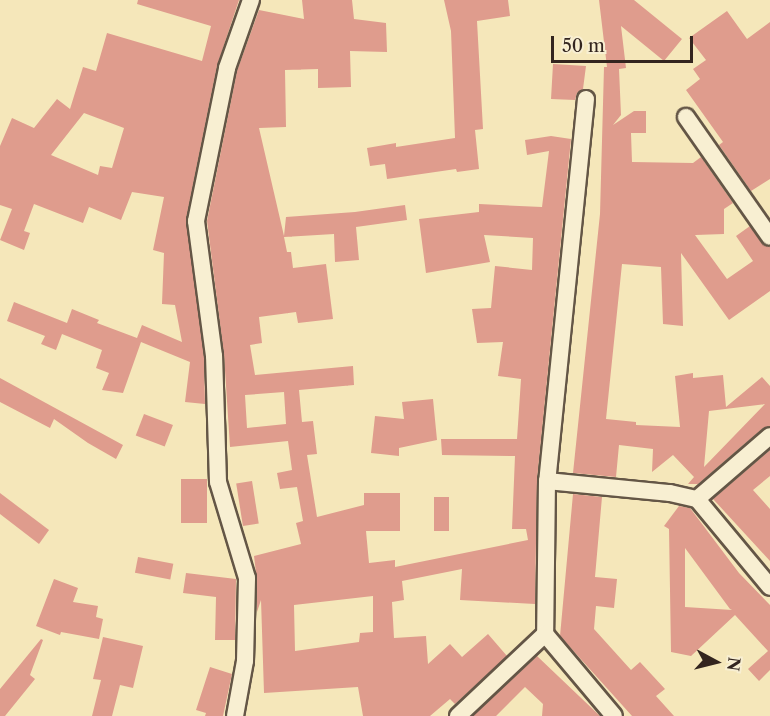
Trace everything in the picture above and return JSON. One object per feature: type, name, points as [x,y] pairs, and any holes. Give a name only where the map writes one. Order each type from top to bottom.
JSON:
[{"type":"street","points":[[235,716],[245,661],[247,578],[218,482],[214,356],[196,221],[227,68],[250,0]]},
{"type":"street","points":[[586,99],[547,482],[545,633],[614,716]]},
{"type":"street","points":[[686,117],[770,237]]},
{"type":"street","points":[[697,499],[770,436]]},
{"type":"street","points":[[547,482],[670,493],[697,499],[770,587]]},
{"type":"street","points":[[458,716],[545,633]]},
{"type":"building","points":[[138,0],[239,0],[217,66],[186,219],[204,357],[205,404],[185,402],[190,362],[141,342],[123,393],[102,390],[109,373],[96,368],[102,350],[62,334],[56,350],[41,344],[45,336],[7,321],[14,302],[67,323],[72,309],[99,320],[97,323],[137,338],[142,325],[182,342],[175,305],[162,304],[164,253],[153,250],[164,197],[132,192],[121,220],[89,207],[83,223],[34,204],[24,231],[30,233],[24,250],[0,240],[12,209],[0,205],[0,146],[12,118],[34,128],[57,99],[70,109],[83,67],[96,71],[107,33],[202,61],[211,26],[137,4]],"holes":[[[84,113],[124,128],[112,168],[100,166],[98,175],[51,155]]]},
{"type":"building","points":[[302,0],[352,0],[354,19],[386,23],[387,52],[350,51],[351,87],[318,88],[318,69],[285,70],[286,127],[259,128],[284,236],[286,217],[355,212],[405,205],[407,220],[356,227],[359,260],[335,262],[334,234],[284,237],[287,252],[291,252],[293,268],[326,264],[333,319],[298,323],[296,312],[259,317],[262,343],[250,345],[255,375],[353,366],[354,385],[299,390],[302,422],[313,421],[317,454],[307,455],[317,517],[364,505],[364,493],[400,493],[400,531],[366,531],[369,563],[395,560],[395,567],[528,540],[526,529],[512,529],[515,456],[442,455],[441,439],[517,439],[521,379],[498,376],[503,342],[477,343],[472,309],[491,308],[495,266],[532,270],[533,238],[484,235],[490,262],[426,273],[419,219],[479,212],[479,204],[542,207],[549,151],[527,155],[525,140],[551,136],[571,139],[537,480],[535,604],[460,600],[462,569],[402,581],[404,600],[392,602],[394,638],[426,636],[428,664],[450,644],[462,657],[488,634],[507,656],[455,704],[450,699],[430,716],[363,716],[358,687],[264,693],[261,600],[257,612],[254,556],[301,544],[296,523],[303,521],[297,487],[280,489],[277,473],[292,470],[288,441],[230,447],[224,355],[207,221],[237,71],[259,10],[304,19]],"holes":[[[284,392],[286,424],[247,428],[245,395]],[[373,596],[373,632],[360,633],[359,642],[295,651],[294,605]]]},
{"type":"building","points":[[444,0],[508,0],[510,16],[477,21],[483,129],[475,130],[479,169],[457,172],[456,169],[387,179],[385,164],[370,166],[367,148],[396,143],[396,147],[455,138],[451,31]]},
{"type":"building","points":[[599,0],[634,0],[682,39],[664,61],[621,26],[626,68],[619,69],[621,115],[613,125],[634,111],[646,111],[646,133],[631,133],[632,162],[693,163],[701,157],[733,203],[724,209],[724,234],[695,235],[727,279],[753,261],[736,236],[750,226],[762,243],[770,247],[770,291],[729,320],[681,253],[683,326],[663,324],[661,267],[622,264],[606,419],[636,422],[636,425],[680,427],[675,376],[693,373],[693,378],[723,375],[726,407],[762,377],[770,386],[770,426],[763,428],[698,484],[688,484],[694,477],[673,455],[652,472],[653,449],[619,445],[616,477],[573,473],[600,214],[604,67],[607,67]],"holes":[[[765,404],[704,467],[709,411]]]},
{"type":"building","points":[[727,11],[747,39],[770,22],[770,179],[751,191],[719,145],[723,142],[686,90],[700,79],[693,69],[706,60],[689,38]]},
{"type":"building","points":[[553,64],[586,66],[583,89],[577,93],[575,100],[551,99]]},
{"type":"building","points":[[0,378],[123,445],[116,459],[54,419],[50,428],[0,402]]},
{"type":"building","points":[[433,399],[437,440],[399,448],[399,456],[371,453],[375,416],[404,419],[402,402]]},
{"type":"building","points":[[144,414],[173,425],[165,447],[136,435]]},
{"type":"building","points":[[770,450],[770,476],[753,490],[770,509],[770,561],[713,499]]},
{"type":"building","points":[[181,479],[207,479],[207,523],[181,523]]},
{"type":"building","points":[[252,481],[259,523],[243,526],[236,484]]},
{"type":"building","points":[[0,493],[49,530],[39,544],[0,514]]},
{"type":"building","points":[[573,494],[602,497],[595,577],[617,579],[614,608],[596,606],[594,629],[631,670],[640,662],[665,689],[656,696],[674,716],[632,716],[560,636]]},
{"type":"building","points":[[434,497],[449,497],[449,531],[434,531]]},
{"type":"building","points":[[679,506],[690,508],[739,573],[770,605],[770,670],[759,681],[748,669],[768,651],[735,615],[691,656],[671,652],[669,529],[664,526]],"holes":[[[685,548],[732,610],[685,607]]]},
{"type":"building","points":[[138,557],[173,564],[170,580],[135,573]]},
{"type":"building","points":[[186,573],[236,579],[235,640],[215,640],[216,597],[183,593]]},
{"type":"building","points":[[54,579],[78,588],[73,602],[98,606],[96,617],[103,619],[99,639],[61,632],[60,635],[36,626]]},
{"type":"building","points":[[103,637],[143,646],[133,688],[120,685],[112,716],[92,716],[101,680],[93,679]]},
{"type":"building","points":[[41,639],[43,640],[30,675],[35,679],[5,716],[0,716],[0,689]]},
{"type":"building","points":[[537,656],[600,716],[542,716],[543,704],[525,687],[496,716],[473,716]]},
{"type":"building","points":[[210,667],[232,674],[223,716],[205,716],[206,713],[196,710]]}]
